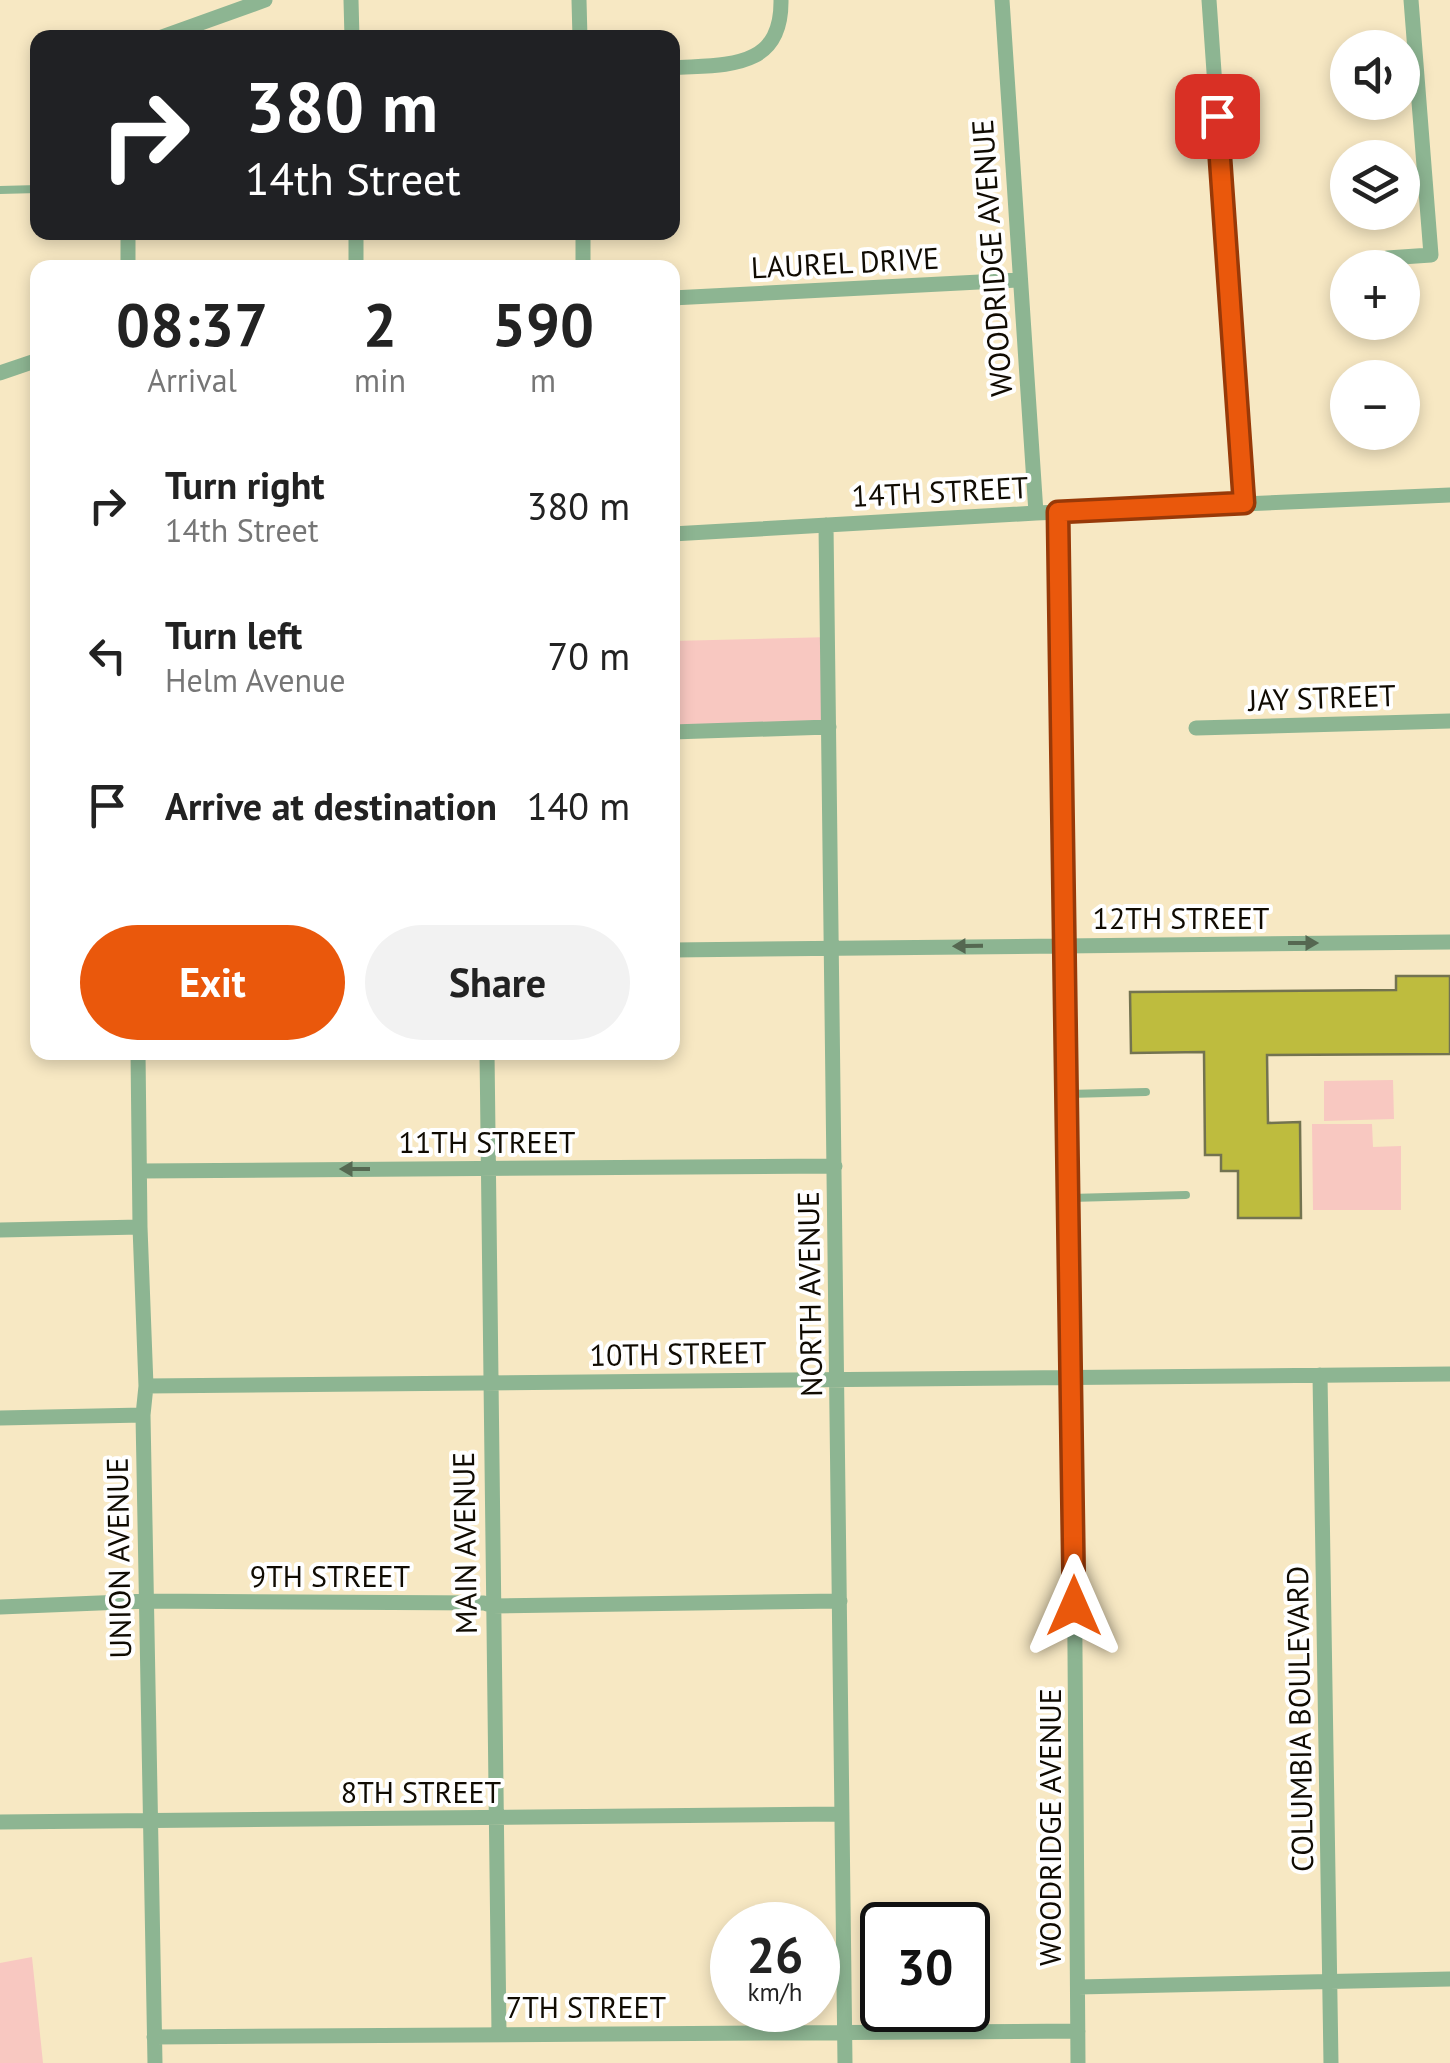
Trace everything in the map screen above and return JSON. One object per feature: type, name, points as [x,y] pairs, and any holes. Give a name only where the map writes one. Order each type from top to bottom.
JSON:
[{"type":"street","points":[[181,30],[265,0]]},
{"type":"street","points":[[352,0],[352,30]]},
{"type":"street","points":[[579,0],[580,30]]},
{"type":"street","points":[[680,68],[738,64],[751,59],[775,36],[781,0]]},
{"type":"street","name":"WOODRIDGE AVENUE","points":[[1002,0],[1036,512]]},
{"type":"street","points":[[1209,0],[1244,503]]},
{"type":"street","points":[[1411,0],[1431,254],[1420,255]]},
{"type":"street","name":"LAUREL DRIVE","points":[[680,298],[1020,280]]},
{"type":"street","points":[[0,373],[30,363]]},
{"type":"street","name":"14TH STREET","points":[[680,534],[1036,512],[1450,494]]},
{"type":"street","name":"WOODRIDGE AVENUE","points":[[1058,512],[1073,1377],[1078,2063]]},
{"type":"street","name":"NORTH AVENUE","points":[[826,525],[845,2063]]},
{"type":"street","name":"JAY STREET","points":[[1196,728],[1450,721]]},
{"type":"street","points":[[680,732],[829,726]]},
{"type":"street","name":"12TH STREET","points":[[680,950],[1450,942]]},
{"type":"street","name":"UNION AVENUE","points":[[138,1060],[154,2063]]},
{"type":"street","name":"MAIN AVENUE","points":[[487,1060],[499,2034]]},
{"type":"street","name":"11TH STREET","points":[[140,1170],[835,1166]]},
{"type":"street","points":[[0,1230],[140,1227]]},
{"type":"street","name":"10TH STREET","points":[[146,1386],[1450,1374]]},
{"type":"street","name":"COLUMBIA BOULEVARD","points":[[1320,1375],[1331,2063]]},
{"type":"street","points":[[0,1418],[143,1415]]},
{"type":"street","name":"9TH STREET","points":[[0,1607],[148,1602],[493,1606],[840,1601]]},
{"type":"street","name":"8TH STREET","points":[[0,1822],[841,1814]]},
{"type":"street","points":[[1078,1987],[1450,1978]]},
{"type":"street","name":"7TH STREET","points":[[154,2037],[1078,2030]]},
{"type":"lane","points":[[0,190],[30,189]]},
{"type":"lane","points":[[1068,1094],[1146,1092]]},
{"type":"lane","points":[[1070,1198],[1186,1194]]},
{"type":"shaded area","points":[[832,637],[833,732],[680,732],[680,641]]},
{"type":"shaded area","points":[[1393,1080],[1394,1119],[1324,1121],[1324,1081]]},
{"type":"shaded area","points":[[1312,1124],[1372,1124],[1373,1147],[1401,1146],[1401,1210],[1313,1210]]},
{"type":"shaded area","points":[[32,1957],[43,2063],[0,2063],[0,1963]]},
{"type":"building","points":[[1396,976],[1450,976],[1450,1054],[1267,1055],[1268,1123],[1300,1122],[1301,1218],[1238,1218],[1238,1171],[1221,1171],[1221,1155],[1205,1155],[1204,1052],[1131,1053],[1130,992],[1396,990]]},
{"type":"route","points":[[1074,1606],[1058,512],[1244,503],[1217,116]]}]
